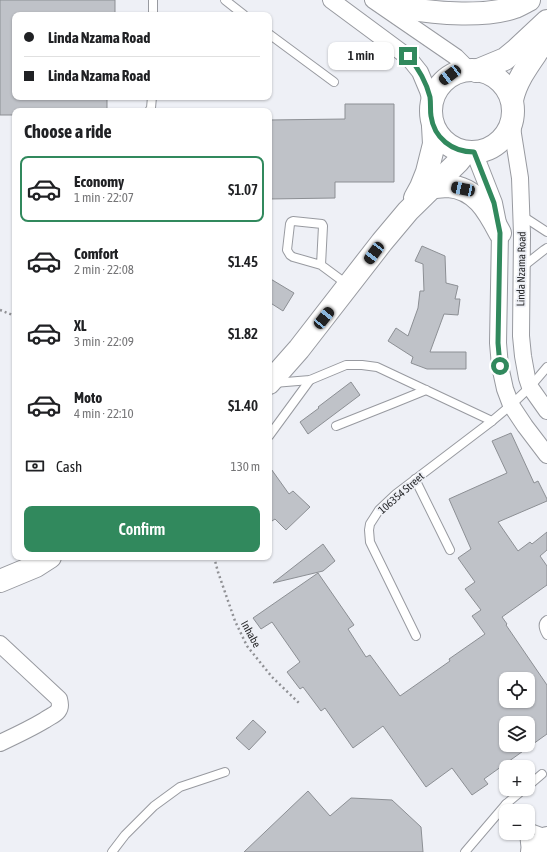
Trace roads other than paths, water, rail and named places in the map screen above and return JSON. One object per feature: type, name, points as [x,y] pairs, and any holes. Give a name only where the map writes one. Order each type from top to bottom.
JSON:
[{"type":"street","points":[[331,0],[408,56],[420,72],[431,102]]},
{"type":"street","points":[[373,0],[456,57],[472,71]]},
{"type":"street","points":[[384,0],[406,8],[469,13],[499,11],[516,7],[529,0]]},
{"type":"street","points":[[472,71],[505,59],[547,21]]},
{"type":"street","points":[[433,126],[437,134],[449,146],[457,150],[470,152],[483,151],[499,143],[505,137],[509,129],[514,92],[520,78],[545,40],[547,34]]},
{"type":"street","points":[[408,211],[427,172],[434,144],[433,126],[430,114],[431,102],[438,87],[444,80],[450,75],[458,72],[487,72],[503,83],[508,91],[512,110]]},
{"type":"street","name":"Linda Nzama Road","points":[[512,110],[513,134],[520,178],[522,215],[521,336],[523,356],[530,387],[547,411]]},
{"type":"street","points":[[272,380],[299,349],[408,211],[470,152]]},
{"type":"street","name":"Linda Nzama Road","points":[[470,152],[494,203],[500,233],[498,343],[500,366],[505,389],[511,405],[547,455]]},
{"type":"street","points":[[432,187],[449,186],[463,189],[474,195],[482,203],[500,233]]},
{"type":"street","points":[[499,305],[521,306]]},
{"type":"street","points":[[0,581],[36,566],[45,560]]},
{"type":"street","points":[[0,644],[59,699],[60,705],[57,712],[50,717],[0,743]]},
{"type":"street","points":[[532,852],[547,838]]},
{"type":"lane","points":[[153,0],[153,12]]},
{"type":"lane","points":[[226,0],[240,12]]},
{"type":"lane","points":[[272,36],[334,82]]},
{"type":"lane","points":[[522,215],[547,232]]},
{"type":"lane","points":[[321,265],[322,224],[291,222],[287,250],[290,255],[293,258],[321,265],[348,286]]},
{"type":"lane","points":[[522,268],[547,248]]},
{"type":"lane","points":[[272,383],[310,380],[346,365],[377,367],[492,421]]},
{"type":"lane","name":"106354 Street","points":[[416,636],[370,542],[370,524],[379,510],[396,494],[492,421],[530,387],[547,367]]},
{"type":"lane","points":[[272,432],[310,380]]},
{"type":"lane","points":[[336,426],[426,390]]},
{"type":"lane","points":[[415,479],[450,550]]},
{"type":"lane","points":[[547,620],[543,626],[547,635]]},
{"type":"lane","points":[[112,852],[125,835],[149,811],[180,787],[225,772]]},
{"type":"lane","points":[[535,780],[542,774]]},
{"type":"lane","points":[[506,804],[516,796]]},
{"type":"lane","points":[[465,852],[499,812]]},
{"type":"lane","points":[[535,830],[547,834]]},
{"type":"lane","points":[[525,840],[526,852]]}]
